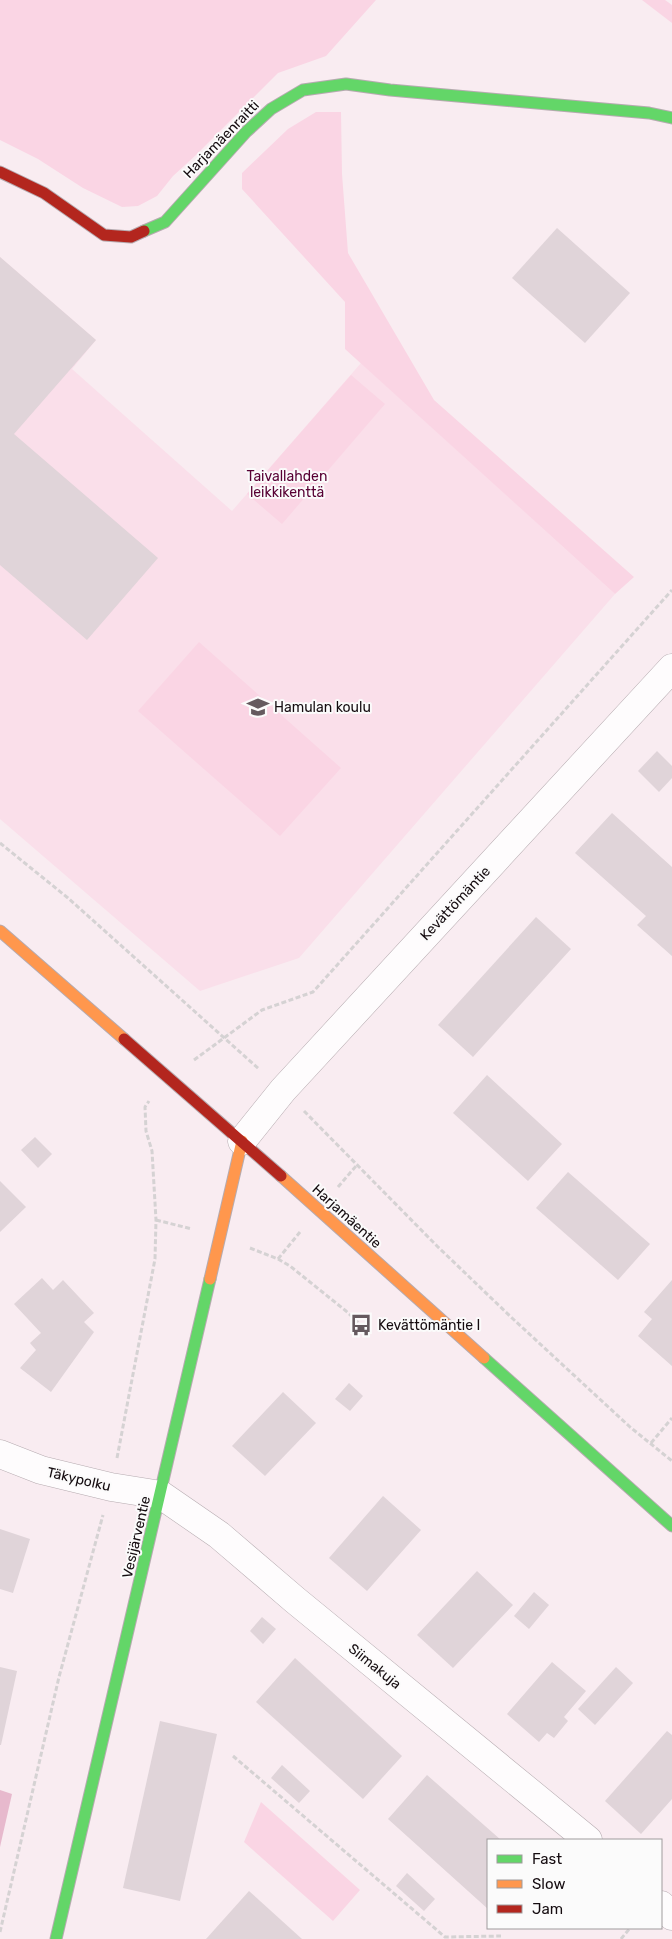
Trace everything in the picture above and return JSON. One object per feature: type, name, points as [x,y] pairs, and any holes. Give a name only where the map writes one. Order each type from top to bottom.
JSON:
[{"type":"street","name":"Harjamäenraitti","points":[[0,172],[44,193],[104,235],[131,237],[165,222],[246,132],[271,109],[303,90],[346,84],[390,90],[649,113],[672,118]]},
{"type":"street","name":"Kevättömäntie","points":[[242,1140],[283,1090],[672,668]]},
{"type":"street","name":"Harjamäentie","points":[[0,931],[242,1140],[672,1526]]},
{"type":"street","name":"Vesijärventie","points":[[56,1939],[161,1495],[242,1140]]},
{"type":"street","name":"Täkypolku","points":[[0,1454],[41,1470],[111,1487],[161,1495]]},
{"type":"street","name":"Siimakuja","points":[[161,1495],[219,1535],[300,1605],[587,1839]]},
{"type":"street","points":[[662,1906],[672,1916]]},
{"type":"path","points":[[224,1038],[262,1010],[313,992],[672,590]]},
{"type":"path","points":[[0,843],[68,898],[283,1090],[444,1253],[630,1427],[672,1461]]},
{"type":"path","points":[[278,1259],[346,1311],[361,1326]]},
{"type":"path","points":[[651,1443],[672,1418]]},
{"type":"path","points":[[232,1756],[444,1938],[501,1936]]},
{"type":"path","points":[[621,1939],[629,1929]]},
{"type":"shaded area","name":"Hamulan koulu","points":[[0,257],[96,340],[72,369],[232,511],[361,363],[615,594],[299,958],[200,991],[0,819]]},
{"type":"shaded area","points":[[0,1790],[12,1794],[0,1847]]},
{"type":"green space","points":[[0,0],[376,0],[326,56],[278,73],[173,176],[157,196],[138,206],[122,207],[83,188],[38,159],[0,140]]},
{"type":"green space","points":[[642,0],[665,0],[672,5],[672,23]]},
{"type":"green space","points":[[316,112],[341,112],[342,174],[348,253],[434,400],[634,577],[615,594],[345,349],[345,302],[242,189],[242,173],[288,129]]},
{"type":"green space","name":"Taivallahden leikkikenttä","points":[[351,375],[385,404],[282,524],[247,494]]},
{"type":"green space","points":[[199,642],[341,768],[280,836],[138,711]]},
{"type":"green space","points":[[261,1802],[360,1890],[333,1921],[244,1842]]},
{"type":"building","points":[[557,228],[630,293],[585,343],[512,278]]},
{"type":"building","points":[[0,257],[96,340],[14,434],[158,558],[87,640],[0,565]]},
{"type":"building","points":[[657,751],[672,766],[672,778],[659,792],[638,771]]},
{"type":"building","points":[[612,813],[672,867],[672,956],[637,925],[646,916],[575,853]]},
{"type":"building","points":[[536,917],[571,949],[473,1057],[438,1025]]},
{"type":"building","points":[[487,1075],[562,1144],[528,1181],[453,1113]]},
{"type":"building","points":[[35,1137],[52,1154],[38,1168],[21,1150]]},
{"type":"building","points":[[568,1172],[650,1244],[618,1280],[536,1208]]},
{"type":"building","points":[[0,1181],[26,1207],[0,1232]]},
{"type":"building","points":[[42,1278],[53,1290],[63,1280],[94,1313],[84,1322],[94,1332],[51,1392],[20,1368],[36,1350],[30,1343],[41,1333],[14,1304]]},
{"type":"building","points":[[672,1280],[672,1366],[638,1336],[652,1319],[644,1312]]},
{"type":"building","points":[[349,1383],[363,1396],[350,1411],[335,1399]]},
{"type":"building","points":[[283,1392],[316,1423],[265,1476],[232,1446]]},
{"type":"building","points":[[383,1496],[421,1530],[367,1591],[329,1558]]},
{"type":"building","points":[[0,1529],[30,1539],[13,1593],[0,1589]]},
{"type":"building","points":[[477,1571],[513,1605],[453,1668],[417,1635]]},
{"type":"building","points":[[534,1592],[549,1605],[529,1629],[514,1616]]},
{"type":"building","points":[[262,1617],[276,1629],[263,1644],[250,1631]]},
{"type":"building","points":[[295,1658],[402,1756],[363,1799],[256,1702]]},
{"type":"building","points":[[552,1662],[586,1691],[564,1717],[568,1721],[554,1738],[547,1733],[539,1742],[507,1714]]},
{"type":"building","points":[[0,1667],[17,1671],[1,1745],[0,1745]]},
{"type":"building","points":[[616,1667],[633,1683],[595,1725],[578,1709]]},
{"type":"building","points":[[160,1721],[217,1734],[180,1901],[123,1888]]},
{"type":"building","points":[[667,1731],[672,1735],[672,1799],[641,1834],[605,1801]]},
{"type":"building","points":[[282,1765],[310,1791],[299,1803],[271,1778]]},
{"type":"building","points":[[427,1775],[500,1839],[487,1839],[487,1908],[388,1819]]},
{"type":"building","points":[[407,1873],[435,1899],[424,1911],[396,1886]]},
{"type":"building","points":[[249,1891],[302,1939],[206,1939]]},
{"type":"traffic: fast","points":[[144,231],[165,222],[246,132],[271,109],[303,90],[346,84],[390,90],[649,113],[672,118]]},
{"type":"traffic: fast","points":[[56,1939],[210,1279]]},
{"type":"traffic: fast","points":[[484,1358],[672,1526]]},
{"type":"traffic: slow","points":[[0,931],[124,1039]]},
{"type":"traffic: slow","points":[[210,1279],[242,1141]]},
{"type":"traffic: slow","points":[[281,1176],[484,1358]]},
{"type":"traffic: jam","points":[[0,172],[44,193],[104,235],[131,237],[144,231]]},
{"type":"traffic: jam","points":[[124,1039],[281,1176]]},
{"type":"place","name":"Hamulan koulu","points":[[258,707]]},
{"type":"place","name":"Kevättömäntie I","points":[[361,1325]]}]
